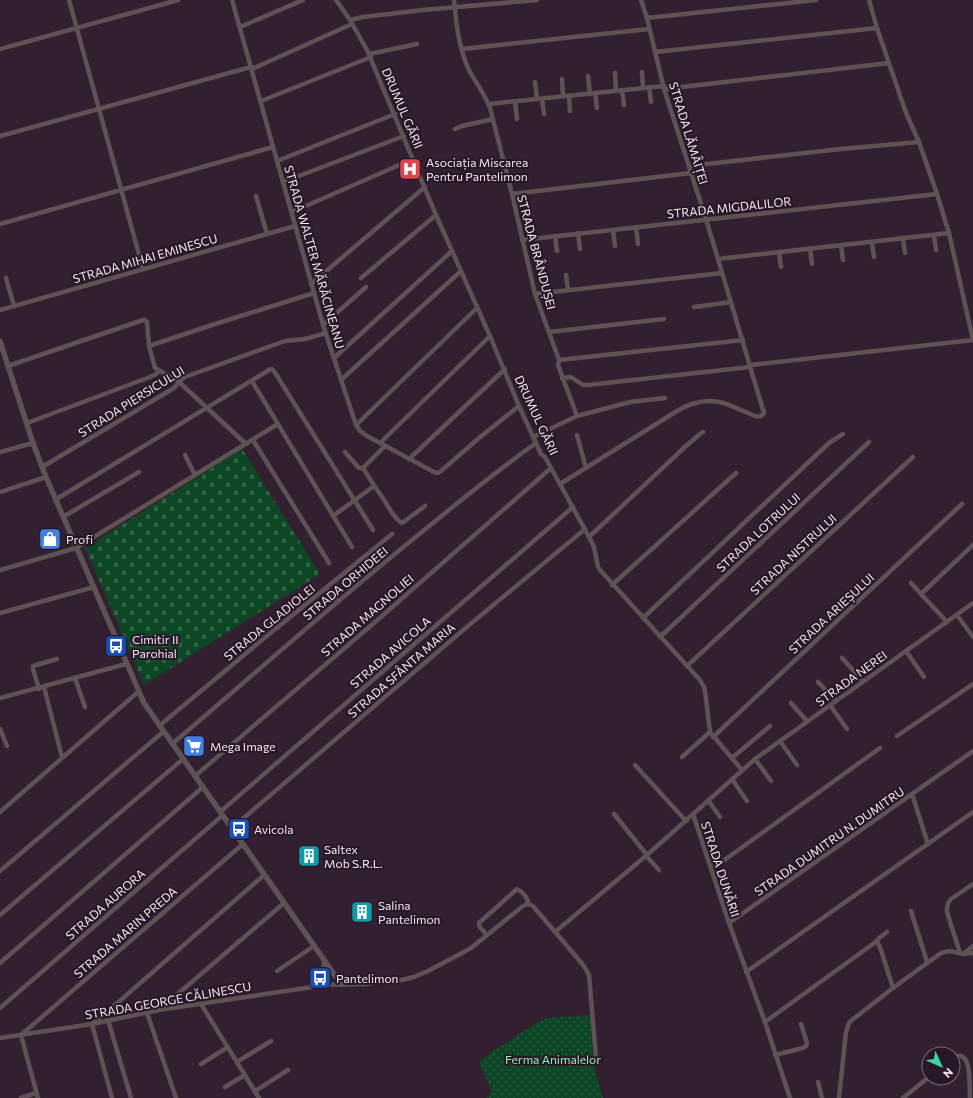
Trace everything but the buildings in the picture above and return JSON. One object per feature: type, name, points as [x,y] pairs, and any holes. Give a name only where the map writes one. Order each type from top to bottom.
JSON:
[{"type":"street","points":[[69,0],[143,269]]},
{"type":"street","points":[[0,49],[178,0]]},
{"type":"street","name":"STRADA WALTER MĂRĂCINEANU","points":[[232,0],[323,325],[356,425],[359,430],[364,435],[438,473],[519,406]]},
{"type":"street","points":[[240,27],[303,0]]},
{"type":"street","name":"DRUMUL GĂRII","points":[[336,0],[351,22],[370,56],[436,215],[505,369],[519,406],[541,454],[545,457],[594,547],[598,567],[612,585],[700,680],[704,687],[711,735]]},
{"type":"street","name":"STRADA BRÂNDUȘEI","points":[[454,0],[457,28],[462,50],[468,68],[489,104],[536,294],[559,360],[558,365],[562,378],[577,416]]},
{"type":"street","points":[[0,136],[251,68],[363,17],[400,12],[537,0]]},
{"type":"street","name":"STRADA LĂMÂIȚEI","points":[[586,468],[689,405],[702,402],[718,402],[759,417],[765,411],[664,87],[647,18],[641,0]]},
{"type":"street","points":[[647,18],[816,0]]},
{"type":"street","points":[[562,378],[569,377],[583,385],[594,385],[973,340],[949,233],[919,142],[906,113],[869,0]]},
{"type":"street","points":[[655,52],[877,28]]},
{"type":"street","points":[[462,50],[649,29]]},
{"type":"street","points":[[261,101],[370,56],[417,44]]},
{"type":"street","points":[[489,104],[889,63]]},
{"type":"street","points":[[642,72],[643,88]]},
{"type":"street","points":[[615,73],[616,91]]},
{"type":"street","points":[[588,76],[597,108]]},
{"type":"street","points":[[562,79],[570,111]]},
{"type":"street","points":[[535,82],[544,114]]},
{"type":"street","points":[[649,87],[651,102]]},
{"type":"street","points":[[622,90],[624,105]]},
{"type":"street","points":[[515,102],[517,119]]},
{"type":"street","points":[[278,161],[395,114]]},
{"type":"street","points":[[455,129],[493,119]]},
{"type":"street","points":[[283,182],[404,136]]},
{"type":"street","points":[[689,166],[919,142]]},
{"type":"street","points":[[0,224],[273,147]]},
{"type":"street","points":[[292,212],[413,159]]},
{"type":"street","points":[[512,194],[691,173]]},
{"type":"street","points":[[311,284],[425,187]]},
{"type":"street","name":"STRADA MIGDALILOR","points":[[522,240],[937,194]]},
{"type":"street","points":[[256,196],[267,234]]},
{"type":"street","points":[[361,278],[436,215]]},
{"type":"street","name":"STRADA MIHAI EMINESCU","points":[[0,310],[295,226]]},
{"type":"street","points":[[636,227],[638,244]]},
{"type":"street","points":[[613,230],[615,246]]},
{"type":"street","points":[[578,233],[580,249]]},
{"type":"street","points":[[718,259],[949,233]]},
{"type":"street","points":[[934,235],[936,250]]},
{"type":"street","points":[[555,236],[557,252]]},
{"type":"street","points":[[903,238],[905,253]]},
{"type":"street","points":[[872,242],[874,257]]},
{"type":"street","points":[[841,245],[843,260]]},
{"type":"street","points":[[810,248],[812,264]]},
{"type":"street","points":[[334,358],[452,251]]},
{"type":"street","points":[[779,252],[780,267]]},
{"type":"street","points":[[341,380],[461,271]]},
{"type":"street","points":[[536,294],[722,273]]},
{"type":"street","points":[[566,275],[568,290]]},
{"type":"street","points":[[6,278],[14,306]]},
{"type":"street","points":[[323,325],[366,287]]},
{"type":"street","points":[[149,346],[314,293]]},
{"type":"street","points":[[694,307],[731,302]]},
{"type":"street","points":[[356,425],[478,308]]},
{"type":"street","points":[[550,332],[664,319]]},
{"type":"street","points":[[8,366],[145,320],[147,322],[149,346],[155,368],[180,382],[246,444]]},
{"type":"street","name":"STRADA PIERSICULUI","points":[[42,467],[174,388],[185,377],[285,341],[305,339],[326,333]]},
{"type":"street","points":[[380,443],[490,336]]},
{"type":"street","points":[[559,360],[743,340]]},
{"type":"street","points":[[0,341],[42,467],[138,692],[163,732],[341,984]]},
{"type":"street","points":[[55,500],[272,369],[286,389],[373,530]]},
{"type":"street","points":[[409,459],[505,369]]},
{"type":"street","points":[[27,423],[150,377],[159,371]]},
{"type":"street","points":[[252,381],[352,547]]},
{"type":"street","points":[[533,436],[577,416],[630,402],[665,398]]},
{"type":"street","points":[[0,570],[76,548],[278,424]]},
{"type":"street","points":[[589,537],[686,446],[703,432]]},
{"type":"street","points":[[643,618],[829,443],[843,434]]},
{"type":"street","points":[[560,484],[586,468],[577,435]]},
{"type":"street","points":[[253,440],[329,563]]},
{"type":"street","points":[[0,452],[33,442]]},
{"type":"street","name":"STRADA LOTRULUI","points":[[660,636],[869,442]]},
{"type":"street","name":"STRADA ORHIDEEI","points":[[172,744],[412,539],[536,443]]},
{"type":"street","points":[[363,468],[385,446]]},
{"type":"street","points":[[345,452],[359,468],[363,468],[399,522],[402,523],[424,506]]},
{"type":"street","points":[[185,455],[195,475]]},
{"type":"street","name":"STRADA NISTRULUI","points":[[687,666],[913,457]]},
{"type":"street","name":"STRADA MAGNOLIEI","points":[[195,776],[368,628],[551,468]]},
{"type":"street","points":[[63,517],[139,472]]},
{"type":"street","points":[[612,585],[736,473]]},
{"type":"street","points":[[0,492],[46,477]]},
{"type":"street","points":[[333,516],[374,486]]},
{"type":"street","name":"STRADA ARIEȘULUI","points":[[682,757],[711,735],[962,504]]},
{"type":"street","name":"STRADA AVICOLA","points":[[222,814],[573,507]]},
{"type":"street","name":"STRADA SFÂNTA MARIA","points":[[232,828],[462,631],[584,529]]},
{"type":"street","name":"STRADA GLADIOLEI","points":[[159,726],[392,534]]},
{"type":"street","points":[[921,594],[973,545]]},
{"type":"street","points":[[911,583],[947,622]]},
{"type":"street","points":[[0,613],[94,587]]},
{"type":"street","points":[[326,588],[338,602]]},
{"type":"street","name":"STRADA NEREI","points":[[742,770],[807,721],[973,603]]},
{"type":"street","points":[[957,615],[973,637]]},
{"type":"street","points":[[906,651],[924,677]]},
{"type":"street","points":[[842,658],[863,681]]},
{"type":"street","points":[[39,689],[33,666],[57,659]]},
{"type":"street","points":[[0,698],[39,689],[126,664]]},
{"type":"street","points":[[75,678],[85,707]]},
{"type":"street","points":[[818,682],[836,701]]},
{"type":"street","points":[[897,736],[973,684]]},
{"type":"street","points":[[44,687],[62,757]]},
{"type":"street","points":[[0,812],[138,692]]},
{"type":"street","points":[[791,703],[807,721]]},
{"type":"street","points":[[830,705],[847,729]]},
{"type":"street","points":[[732,758],[770,726]]},
{"type":"street","points":[[0,729],[7,746]]},
{"type":"street","points":[[0,871],[163,732]]},
{"type":"street","points":[[693,814],[742,770],[711,735]]},
{"type":"street","points":[[780,741],[797,765]]},
{"type":"street","points":[[712,869],[880,748]]},
{"type":"street","points":[[912,794],[973,751]]},
{"type":"street","points":[[0,915],[183,759]]},
{"type":"street","points":[[755,759],[771,781]]},
{"type":"street","points":[[635,765],[686,821]]},
{"type":"street","points":[[732,779],[747,801]]},
{"type":"street","points":[[0,963],[203,787]]},
{"type":"street","name":"STRADA DUMITRU N. DUMITRU","points":[[729,923],[912,794],[928,844]]},
{"type":"street","points":[[708,800],[720,817]]},
{"type":"street","points":[[746,972],[973,812]]},
{"type":"street","name":"STRADA AURORA","points":[[0,1008],[222,814]]},
{"type":"street","points":[[614,814],[659,870]]},
{"type":"street","name":"STRADA DUNĂRII","points":[[555,932],[647,855],[693,814],[790,1098]]},
{"type":"street","name":"STRADA MARIN PREDA","points":[[21,1035],[243,844]]},
{"type":"street","points":[[112,1098],[92,1024],[264,875]]},
{"type":"street","points":[[961,953],[947,912],[947,906],[951,899],[973,884]]},
{"type":"street","points":[[487,935],[479,926],[479,923],[517,889],[519,890],[528,899],[528,904],[533,906],[584,966],[589,974],[596,1058]]},
{"type":"street","points":[[160,1010],[284,903]]},
{"type":"street","name":"STRADA GEORGE CĂLINESCU","points":[[0,1038],[92,1024],[160,1010],[326,985],[386,982],[414,977],[453,959],[471,948],[523,906],[528,904]]},
{"type":"street","points":[[911,911],[927,962]]},
{"type":"street","points":[[764,1022],[877,941],[878,938],[887,932]]},
{"type":"street","points":[[877,941],[892,988]]},
{"type":"street","points":[[277,971],[314,946]]},
{"type":"street","points":[[961,953],[973,946]]},
{"type":"street","points":[[839,1098],[846,1032],[849,1023],[892,988],[941,953],[950,951],[973,953]]},
{"type":"street","points":[[324,960],[323,978],[326,985]]},
{"type":"street","points":[[200,1004],[259,1098]]},
{"type":"street","points":[[147,1013],[176,1098]]},
{"type":"street","points":[[108,1020],[131,1098]]},
{"type":"street","points":[[775,1055],[806,1046],[807,1043],[801,1024]]},
{"type":"street","points":[[21,1035],[37,1096],[21,1098]]},
{"type":"street","points":[[237,1062],[271,1041]]},
{"type":"street","points":[[201,1064],[228,1047]]},
{"type":"street","points":[[961,1056],[968,1061],[970,1098]]},
{"type":"street","points":[[255,1091],[288,1070]]},
{"type":"street","points":[[225,1087],[245,1075]]},
{"type":"street","points":[[818,1082],[822,1098]]},
{"type":"street","points":[[903,1098],[921,1083]]},
{"type":"green space","points":[[242,449],[320,574],[144,685],[85,548]]},
{"type":"green space","name":"Ferma Animalelor","points":[[590,1015],[593,1060],[603,1098],[486,1098],[492,1093],[479,1061],[546,1018]]},
{"type":"place","name":"Asociația Miscarea Pentru Pantelimon","points":[[410,169]]},
{"type":"place","name":"Profi","points":[[50,539]]},
{"type":"place","name":"Cimitir II Parohial","points":[[116,646]]},
{"type":"place","name":"Mega Image","points":[[194,746]]},
{"type":"place","name":"Avicola","points":[[239,829]]},
{"type":"place","name":"Saltex Mob S.R.L.","points":[[309,856]]},
{"type":"place","name":"Salina Pantelimon","points":[[362,912]]},
{"type":"place","name":"Pantelimon","points":[[320,978]]}]
